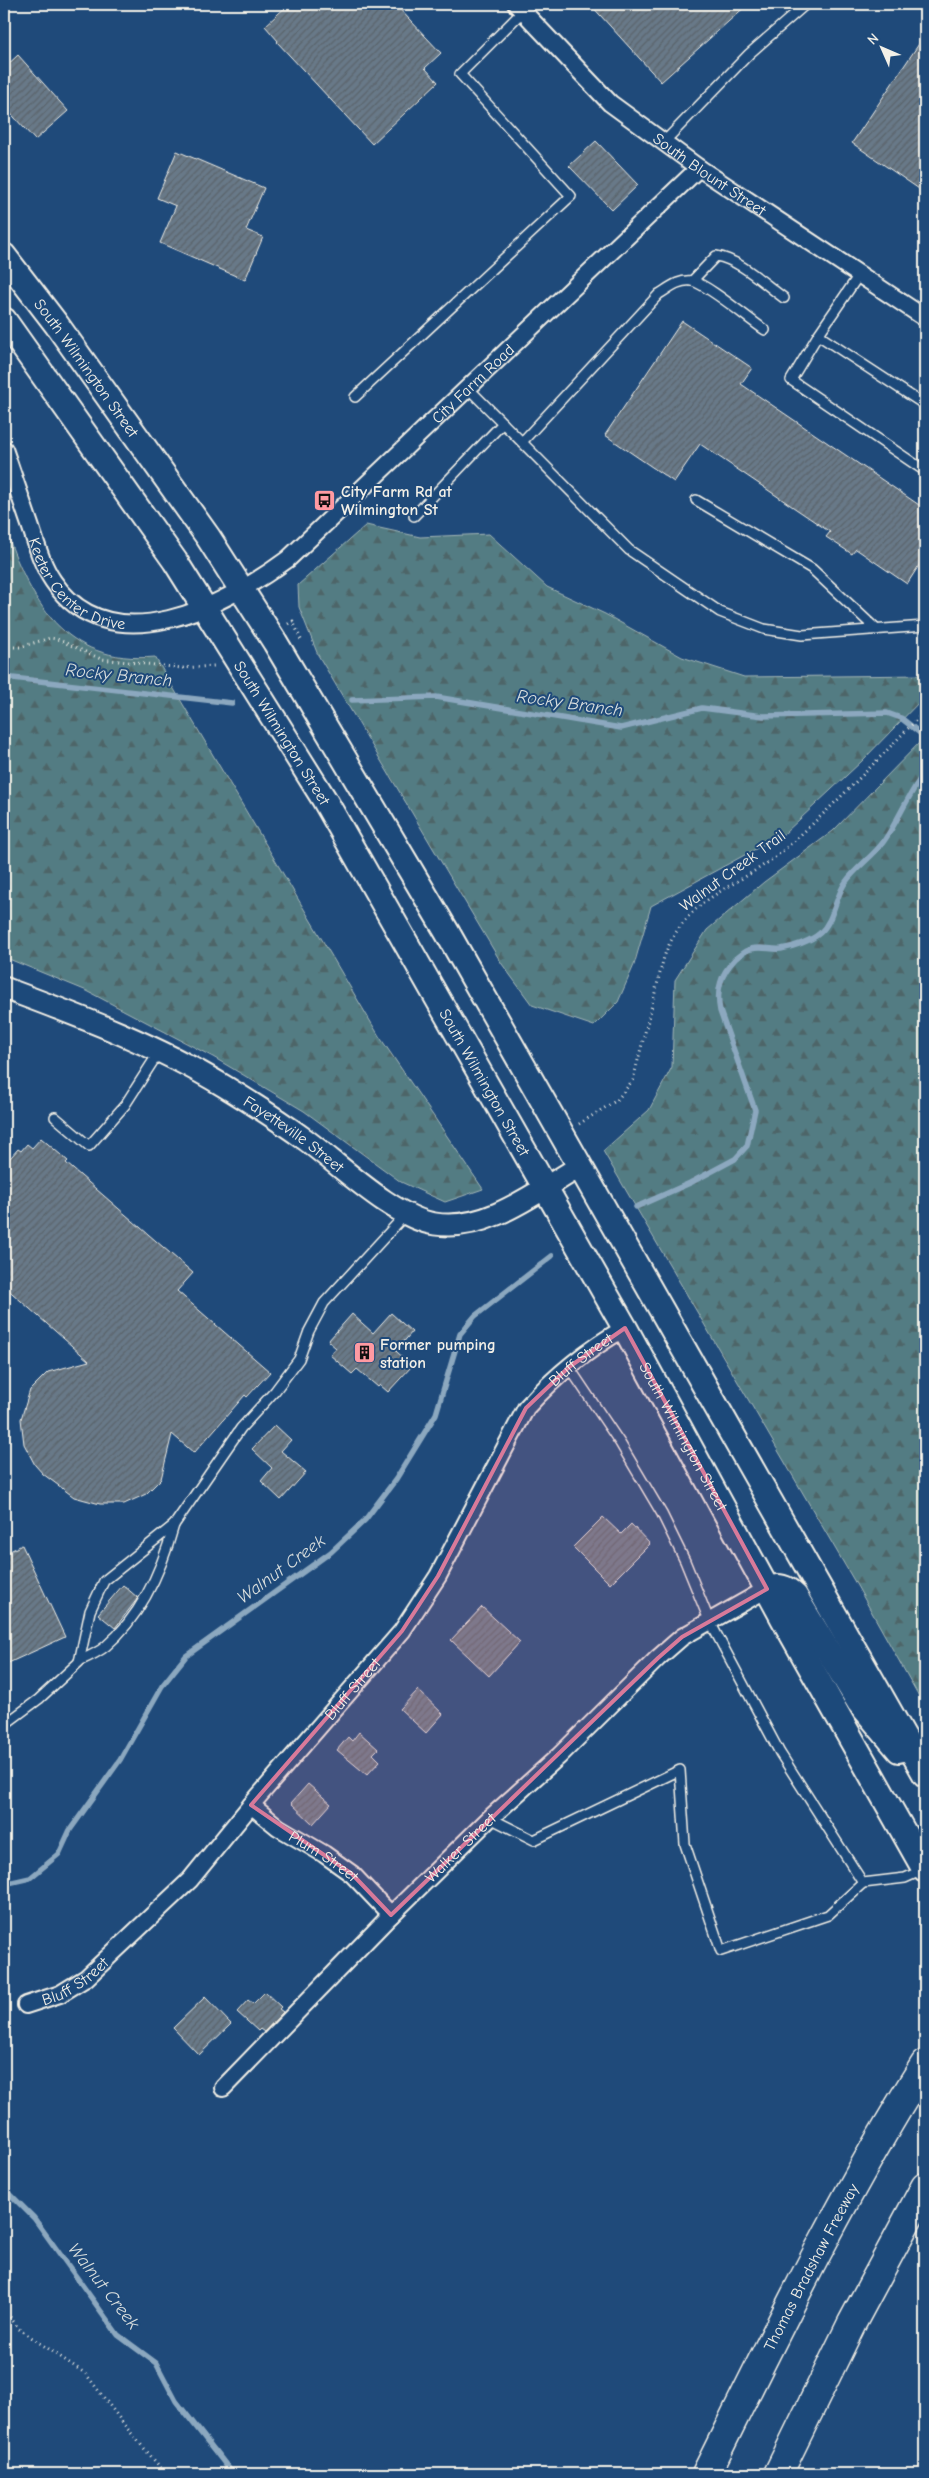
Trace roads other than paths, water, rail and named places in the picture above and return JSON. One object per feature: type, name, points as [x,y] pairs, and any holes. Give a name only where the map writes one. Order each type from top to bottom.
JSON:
[{"type":"highway","name":"Thomas Bradshaw Freeway","points":[[706,2474],[816,2251],[862,2168],[925,2064]]},
{"type":"highway","points":[[778,2474],[852,2323],[925,2186]]},
{"type":"main road","name":"South Wilmington Street","points":[[4,256],[68,341],[208,538],[368,796],[925,1774]]},
{"type":"main road","name":"South Wilmington Street","points":[[4,320],[206,607],[334,816],[625,1328],[767,1589],[925,1870]]},
{"type":"main road","points":[[767,1589],[779,1586],[795,1596],[859,1702],[925,1782]]},
{"type":"street","name":"South Blount Street","points":[[519,7],[610,103],[699,168],[925,318]]},
{"type":"street","name":"City Farm Road","points":[[242,590],[288,559],[699,168]]},
{"type":"street","name":"Keeter Center Drive","points":[[4,449],[46,571],[70,602],[87,614],[107,622],[126,624],[148,623],[206,607],[242,590]]},
{"type":"street","name":"Fayetteville Street","points":[[4,988],[90,1019],[160,1052],[223,1086],[297,1134],[388,1203],[406,1214],[433,1224],[454,1226],[473,1223],[491,1217],[579,1167]]},
{"type":"street","name":"Bluff Street","points":[[26,2005],[60,1994],[86,1978],[190,1880],[251,1805],[402,1631],[438,1576],[526,1408],[547,1385],[601,1341],[625,1328]]},
{"type":"street","name":"Walker Street","points":[[223,2088],[391,1915],[490,1818],[559,1756],[658,1658],[682,1637],[709,1620],[767,1589]]},
{"type":"street","name":"Plum Street","points":[[251,1805],[278,1827],[324,1854],[352,1874],[391,1915]]},
{"type":"lane","points":[[664,142],[749,54],[806,4]]},
{"type":"lane","points":[[355,397],[571,196],[460,74],[519,7]]},
{"type":"lane","points":[[692,281],[711,259],[716,256],[723,257],[734,261],[784,298]]},
{"type":"lane","points":[[859,275],[818,335],[791,380],[925,471]]},
{"type":"lane","points":[[522,442],[659,294],[677,282],[692,281],[765,330]]},
{"type":"lane","points":[[818,335],[925,405]]},
{"type":"lane","points":[[468,388],[630,550],[720,612],[764,629],[802,635],[925,626]]},
{"type":"lane","points":[[414,516],[503,423]]},
{"type":"lane","points":[[696,500],[812,569],[876,630]]},
{"type":"lane","points":[[54,1117],[89,1146],[126,1105],[160,1052]]},
{"type":"lane","points":[[79,1661],[90,1610],[104,1581],[174,1525],[241,1428],[275,1391],[299,1359],[309,1331],[324,1303],[406,1214]]},
{"type":"lane","points":[[569,1367],[620,1443],[655,1501],[686,1561],[709,1620],[780,1753],[863,1883]]},
{"type":"lane","points":[[4,1725],[38,1699],[79,1661],[106,1647],[136,1612],[164,1561],[174,1525]]},
{"type":"lane","points":[[490,1818],[534,1840],[680,1770],[685,1844],[721,1951],[828,1915],[863,1883],[905,1878],[925,1870]]},
{"type":"waterway","name":"Rocky Branch","points":[[4,677],[232,703]]},
{"type":"waterway","name":"Rocky Branch","points":[[352,700],[436,697],[621,728],[702,708],[763,716],[887,713],[901,718],[925,737]]},
{"type":"waterway","name":"Walnut Creek","points":[[636,1207],[690,1183],[735,1159],[747,1146],[755,1110],[720,1011],[720,983],[730,965],[747,950],[755,948],[786,948],[807,941],[825,928],[845,883],[884,841],[925,772]]},
{"type":"waterway","name":"Walnut Creek","points":[[4,1884],[30,1878],[59,1854],[70,1830],[120,1760],[162,1686],[186,1656],[331,1552],[365,1520],[396,1479],[436,1414],[460,1334],[475,1316],[552,1256]]},
{"type":"waterway","name":"Walnut Creek","points":[[4,2188],[34,2218],[118,2335],[156,2363],[176,2401],[233,2474]]},
{"type":"place","name":"City Farm Rd at Wilmington St","points":[[325,500]]},
{"type":"place","name":"Former pumping station","points":[[364,1353]]}]
